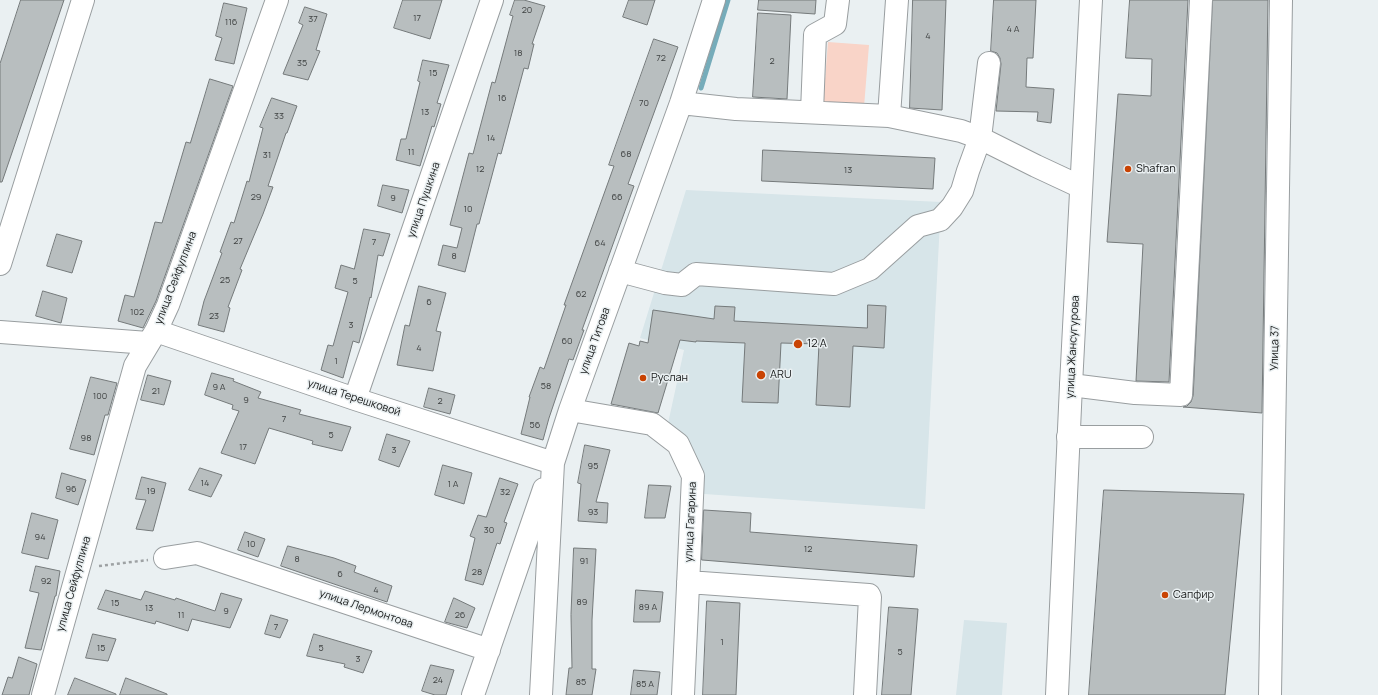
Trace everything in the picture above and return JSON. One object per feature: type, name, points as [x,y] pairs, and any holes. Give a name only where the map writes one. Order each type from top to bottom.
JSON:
[{"type":"street","points":[[0,264],[83,0]]},
{"type":"street","name":"улица Сейфуллина","points":[[43,695],[135,366],[168,305],[277,0]]},
{"type":"street","name":"улица Пушкина","points":[[355,399],[492,0]]},
{"type":"street","name":"улица Титова","points":[[541,695],[553,463],[570,410],[681,103],[714,0]]},
{"type":"street","points":[[812,112],[815,35],[835,24],[838,0]]},
{"type":"street","points":[[889,116],[897,0]]},
{"type":"street","name":"улица Жансугурова","points":[[1057,695],[1068,437],[1091,0]]},
{"type":"street","points":[[1071,385],[1135,393],[1181,395],[1201,0]]},
{"type":"street","name":"Улица 37","points":[[1270,695],[1281,0]]},
{"type":"street","points":[[620,271],[665,283],[682,285],[696,274],[834,284],[870,269],[918,226],[940,220],[952,207],[962,191],[980,138],[989,63]]},
{"type":"street","points":[[681,103],[736,109],[889,116],[961,130],[1082,187]]},
{"type":"street","name":"улица Терешковой","points":[[0,332],[152,336],[355,399],[553,463]]},
{"type":"street","name":"улица Гагарина","points":[[570,410],[652,424],[678,444],[693,476],[683,695]]},
{"type":"street","points":[[1068,437],[1142,437]]},
{"type":"street","points":[[473,695],[553,463]]},
{"type":"street","name":"улица Лермонтова","points":[[165,558],[197,553],[489,650]]},
{"type":"street","points":[[688,582],[869,595],[865,695]]},
{"type":"path","points":[[79,568],[165,558]]},
{"type":"shaded area","points":[[828,42],[869,45],[864,107],[823,104]]},
{"type":"shaded area","name":"12 А","points":[[686,190],[941,202],[925,509],[704,494],[684,440],[667,428],[684,350],[640,338]]},
{"type":"shaded area","points":[[964,620],[1007,623],[1002,695],[956,695]]},
{"type":"building","points":[[21,0],[64,0],[2,182],[0,182],[0,64]]},
{"type":"building","points":[[403,0],[442,0],[430,39],[394,28]]},
{"type":"building","points":[[515,0],[524,0],[545,6],[532,44],[534,44],[528,69],[524,68],[501,154],[498,153],[479,224],[477,224],[465,272],[438,265],[443,245],[457,248],[462,228],[450,225],[469,153],[473,154],[492,82],[495,83],[513,16],[510,15]]},
{"type":"building","points":[[629,0],[655,0],[647,25],[623,17]]},
{"type":"building","points":[[759,0],[816,0],[815,14],[758,10]]},
{"type":"building","points":[[913,0],[946,0],[942,110],[910,108]]},
{"type":"building","points":[[994,0],[1036,0],[1033,58],[1027,58],[1026,87],[1054,89],[1051,123],[1037,121],[1038,112],[996,111],[1001,64],[997,53],[991,51]]},
{"type":"building","points":[[1130,0],[1188,0],[1169,382],[1136,381],[1143,244],[1107,242],[1118,94],[1151,96],[1152,59],[1126,58]]},
{"type":"building","points":[[1213,0],[1268,0],[1262,413],[1183,407],[1187,406],[1191,402],[1193,396]]},
{"type":"building","points":[[224,3],[247,8],[234,64],[215,60],[222,38],[216,36]]},
{"type":"building","points":[[305,7],[327,14],[316,50],[320,51],[308,80],[283,74],[303,25],[299,23]]},
{"type":"building","points":[[758,13],[791,15],[787,99],[753,97]]},
{"type":"building","points":[[654,39],[678,47],[628,184],[634,186],[582,330],[584,330],[573,360],[569,359],[543,440],[521,434],[529,397],[540,367],[544,369],[566,305],[564,305],[614,166],[609,165]]},
{"type":"building","points":[[423,60],[449,65],[437,103],[441,104],[434,127],[432,126],[420,166],[396,160],[401,139],[406,139],[420,82],[418,81]]},
{"type":"building","points":[[210,79],[233,86],[156,301],[143,328],[118,321],[125,295],[134,297],[155,222],[162,223],[186,142],[190,143]]},
{"type":"building","points":[[272,98],[297,106],[268,186],[273,187],[240,269],[242,270],[228,307],[230,308],[224,332],[198,325],[204,301],[222,253],[220,252],[231,222],[234,223],[247,181],[249,182],[263,128],[260,127]]},
{"type":"building","points":[[763,150],[935,158],[933,189],[762,181]]},
{"type":"building","points":[[383,185],[409,190],[402,213],[378,206]]},
{"type":"building","points":[[364,229],[390,234],[383,256],[378,255],[371,298],[370,297],[359,343],[353,341],[343,378],[321,370],[328,345],[333,346],[348,292],[335,288],[341,265],[354,269]]},
{"type":"building","points":[[57,234],[82,241],[72,273],[47,266]]},
{"type":"building","points":[[419,286],[446,293],[436,331],[441,332],[433,371],[397,365],[405,325],[409,326]]},
{"type":"building","points":[[43,291],[67,298],[61,323],[36,316]]},
{"type":"building","name":"ARU","points":[[868,305],[886,306],[884,348],[853,346],[850,407],[816,405],[819,344],[781,343],[778,403],[742,402],[745,343],[696,342],[680,340],[658,413],[611,404],[629,343],[639,346],[640,341],[648,343],[653,310],[714,319],[715,306],[735,307],[734,321],[867,328]]},
{"type":"building","points":[[212,373],[234,379],[233,381],[261,392],[258,398],[301,410],[299,414],[351,427],[342,451],[312,444],[313,441],[269,428],[255,464],[221,453],[239,411],[232,409],[233,405],[205,395]]},
{"type":"building","points":[[148,375],[171,381],[164,405],[141,400]]},
{"type":"building","points":[[91,377],[117,383],[108,415],[105,415],[94,455],[70,449]]},
{"type":"building","points":[[429,388],[455,395],[450,414],[424,407]]},
{"type":"building","points":[[387,434],[410,441],[399,467],[379,460]]},
{"type":"building","points":[[585,445],[610,450],[596,502],[608,503],[607,523],[578,521],[581,484],[578,483]]},
{"type":"building","points":[[443,465],[472,473],[464,504],[435,495]]},
{"type":"building","points":[[200,468],[222,475],[211,497],[189,490]]},
{"type":"building","points":[[62,473],[86,480],[78,505],[56,498]]},
{"type":"building","points":[[142,477],[166,483],[153,531],[136,529],[146,500],[136,499]]},
{"type":"building","points":[[500,478],[518,484],[504,522],[507,523],[500,544],[497,543],[483,585],[465,580],[475,538],[470,536],[478,515],[486,517]]},
{"type":"building","points":[[649,485],[671,486],[665,518],[645,518]]},
{"type":"building","name":"Сапфир","points":[[1104,490],[1244,494],[1225,695],[1089,695]]},
{"type":"building","points":[[704,510],[751,513],[750,532],[917,545],[914,577],[702,560]]},
{"type":"building","points":[[32,513],[58,520],[48,559],[22,553]]},
{"type":"building","points":[[245,532],[265,539],[258,557],[238,550]]},
{"type":"building","points":[[288,546],[334,558],[356,566],[354,572],[392,586],[387,602],[281,566]]},
{"type":"building","points":[[574,548],[596,549],[592,620],[592,669],[596,669],[592,695],[566,695],[569,668],[572,668],[571,615]]},
{"type":"building","points":[[36,566],[60,571],[56,596],[41,650],[25,648],[39,593],[30,591]]},
{"type":"building","points":[[106,590],[141,600],[145,591],[175,600],[176,598],[215,611],[221,593],[242,599],[230,628],[192,619],[188,631],[156,621],[155,624],[98,609]]},
{"type":"building","points":[[636,590],[663,592],[660,622],[634,622]]},
{"type":"building","points":[[454,598],[475,608],[467,628],[445,622]]},
{"type":"building","points":[[707,601],[740,603],[736,695],[703,695]]},
{"type":"building","points":[[889,607],[918,609],[911,695],[882,695]]},
{"type":"building","points":[[271,615],[288,620],[280,638],[265,634]]},
{"type":"building","points":[[93,634],[116,639],[108,661],[86,658]]},
{"type":"building","points":[[314,634],[372,651],[363,673],[344,667],[345,664],[307,656]]},
{"type":"building","points":[[19,657],[37,664],[29,695],[2,695],[8,677],[12,678]]},
{"type":"building","points":[[431,665],[454,670],[446,695],[435,695],[422,691]]},
{"type":"building","points":[[634,670],[660,672],[657,695],[631,695]]},
{"type":"building","points":[[75,678],[116,694],[116,695],[68,695]]},
{"type":"building","points":[[126,678],[167,694],[167,695],[120,695]]},
{"type":"waterway","points":[[701,88],[728,0]]},
{"type":"place","name":"Shafran","points":[[1128,169]]},
{"type":"place","name":"12 А","points":[[798,344]]},
{"type":"place","name":"ARU","points":[[761,375]]},
{"type":"place","name":"Руслан","points":[[643,378]]},
{"type":"place","name":"Сапфир","points":[[1165,595]]}]
